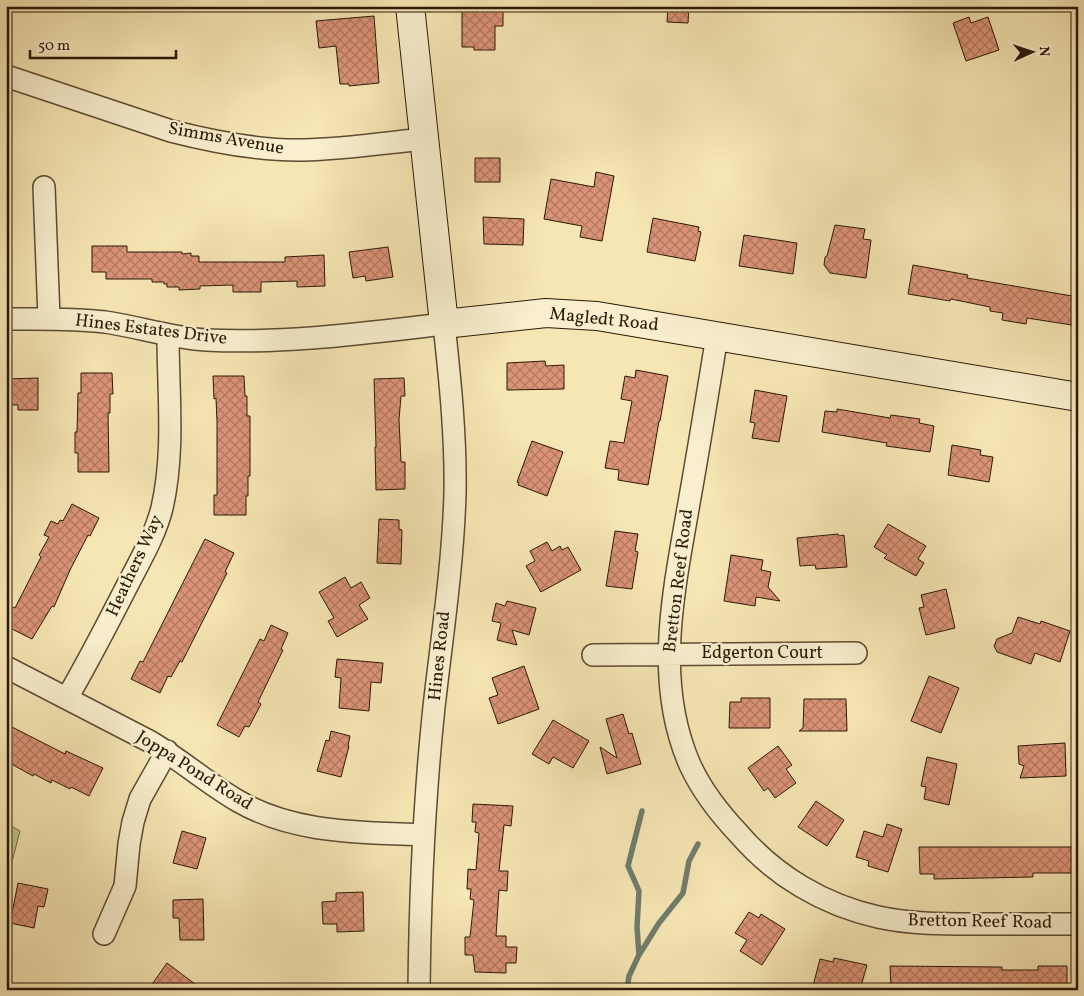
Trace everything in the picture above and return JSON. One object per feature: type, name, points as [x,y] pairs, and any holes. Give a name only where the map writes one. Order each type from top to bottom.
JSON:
[{"type":"street","points":[[410,6],[444,324]]},
{"type":"street","name":"Simms Avenue","points":[[6,76],[171,131],[197,138],[244,146],[305,150],[423,139]]},
{"type":"street","points":[[44,187],[49,318]]},
{"type":"street","name":"Magledt Road","points":[[444,324],[546,313],[563,313],[632,321],[1078,397]]},
{"type":"street","name":"Hines Estates Drive","points":[[6,319],[49,318],[104,322],[203,340],[283,340],[444,324]]},
{"type":"street","name":"Hines Road","points":[[419,990],[424,835],[455,495],[454,424],[444,324]]},
{"type":"street","name":"Heathers Way","points":[[67,698],[144,554],[162,510],[170,456],[168,335]]},
{"type":"street","name":"Bretton Reef Road","points":[[717,336],[677,568],[668,654],[670,695],[678,734],[691,767],[707,795],[728,823],[750,847],[795,883],[818,897],[851,909],[878,917],[942,924],[1078,924]]},
{"type":"street","name":"Edgerton Court","points":[[593,655],[856,653]]},
{"type":"street","name":"Joppa Pond Road","points":[[6,667],[166,751],[238,801],[259,811],[290,823],[340,832],[424,835]]},
{"type":"street","points":[[104,934],[125,886],[129,844],[140,799],[166,751]]},
{"type":"green space","points":[[6,823],[20,831],[6,885]]},
{"type":"building","points":[[668,6],[689,6],[688,23],[667,22]]},
{"type":"building","points":[[462,9],[503,9],[503,26],[495,26],[495,50],[474,50],[474,47],[462,47]]},
{"type":"building","points":[[374,16],[379,83],[349,86],[349,84],[340,84],[336,46],[319,48],[316,21]]},
{"type":"building","points":[[969,17],[971,23],[988,17],[999,50],[966,61],[953,23]]},
{"type":"building","points":[[475,158],[500,158],[500,182],[475,182]]},
{"type":"building","points":[[596,172],[614,176],[602,241],[580,237],[582,226],[544,219],[551,179],[594,187]]},
{"type":"building","points":[[483,217],[524,219],[523,245],[484,244]]},
{"type":"building","points":[[653,218],[699,227],[698,231],[701,232],[695,261],[647,252]]},
{"type":"building","points":[[835,225],[865,229],[863,239],[871,240],[866,278],[830,273],[824,265]]},
{"type":"building","points":[[744,235],[797,243],[793,274],[739,266]]},
{"type":"building","points":[[92,246],[127,246],[127,252],[191,253],[191,256],[199,256],[199,262],[285,262],[285,257],[324,255],[325,286],[297,287],[297,281],[261,282],[261,292],[233,292],[233,285],[200,286],[200,289],[179,290],[179,287],[167,287],[167,284],[164,284],[164,282],[152,282],[152,279],[106,279],[106,272],[92,272]]},
{"type":"building","points":[[388,247],[393,277],[366,281],[365,276],[353,278],[349,252]]},
{"type":"building","points":[[913,265],[968,275],[967,278],[1078,297],[1078,326],[1027,318],[1026,324],[1002,320],[1003,313],[990,311],[990,307],[951,299],[950,301],[908,294]]},
{"type":"building","points":[[545,361],[546,366],[564,365],[564,389],[507,390],[507,363]]},
{"type":"building","points":[[636,370],[668,376],[648,485],[618,480],[619,470],[605,468],[610,441],[624,443],[632,401],[621,399],[625,376],[635,378]]},
{"type":"building","points":[[81,373],[112,373],[113,394],[110,394],[110,413],[108,413],[109,472],[78,472],[78,453],[75,453],[75,432],[77,432],[78,393],[81,393]]},
{"type":"building","points":[[213,376],[244,376],[247,416],[250,416],[250,476],[248,476],[246,515],[214,515],[214,495],[217,495],[217,422]]},
{"type":"building","points":[[38,378],[38,410],[18,410],[18,405],[6,405],[6,379]]},
{"type":"building","points":[[404,378],[405,396],[401,396],[399,420],[401,462],[405,462],[405,489],[376,490],[374,379]]},
{"type":"building","points":[[755,390],[787,396],[779,442],[752,438],[755,423],[750,422]]},
{"type":"building","points":[[837,409],[890,418],[891,415],[920,419],[919,423],[934,426],[930,452],[886,446],[887,443],[822,432],[825,411],[837,412]]},
{"type":"building","points":[[532,441],[563,452],[547,496],[518,485],[519,483],[517,482]]},
{"type":"building","points":[[952,445],[981,450],[980,455],[993,457],[989,482],[948,475]]},
{"type":"building","points":[[72,504],[99,518],[70,570],[54,607],[52,606],[32,639],[6,626],[6,620],[13,607],[15,608],[41,557],[39,555],[49,537],[44,535],[51,521],[58,524],[60,520],[63,521]]},
{"type":"building","points":[[379,519],[399,520],[399,529],[402,530],[401,564],[377,563]]},
{"type":"building","points":[[888,524],[926,546],[918,559],[924,563],[916,576],[884,558],[887,555],[874,547]]},
{"type":"building","points":[[615,531],[638,534],[635,551],[638,552],[632,589],[606,586]]},
{"type":"building","points":[[838,534],[839,536],[844,535],[847,567],[816,569],[815,565],[800,566],[797,538]]},
{"type":"building","points":[[205,539],[234,553],[225,572],[227,573],[182,662],[180,661],[171,677],[168,676],[160,693],[131,679],[140,661],[143,662]]},
{"type":"building","points":[[547,542],[552,551],[560,546],[562,550],[568,547],[581,570],[541,592],[526,566],[535,561],[530,551]]},
{"type":"building","points":[[731,555],[763,560],[761,570],[771,572],[768,587],[780,601],[756,597],[755,606],[724,601]]},
{"type":"building","points":[[345,577],[351,588],[361,582],[370,598],[359,605],[368,619],[337,637],[328,621],[334,618],[319,592]]},
{"type":"building","points":[[946,589],[955,628],[926,635],[919,608],[924,607],[921,595]]},
{"type":"building","points":[[507,601],[536,608],[529,635],[512,630],[517,645],[497,640],[501,623],[492,621],[496,603],[505,606]]},
{"type":"building","points":[[1018,617],[1040,624],[1041,621],[1070,631],[1060,662],[1035,653],[1031,664],[997,652],[994,646],[997,639],[1012,633]]},
{"type":"building","points":[[271,625],[288,633],[281,649],[283,650],[258,702],[261,704],[249,727],[245,726],[239,737],[217,725],[260,639],[264,641]]},
{"type":"building","points":[[337,659],[383,663],[381,683],[371,682],[369,711],[339,708],[341,678],[335,677]]},
{"type":"building","points":[[524,666],[539,709],[498,724],[489,698],[498,695],[492,678]]},
{"type":"building","points":[[929,676],[959,688],[941,733],[911,721]]},
{"type":"building","points":[[741,698],[770,698],[770,728],[729,728],[730,702],[741,702]]},
{"type":"building","points":[[804,699],[846,699],[847,731],[799,731],[803,728]]},
{"type":"building","points":[[623,714],[629,734],[632,733],[641,764],[607,774],[600,747],[617,758],[606,719]]},
{"type":"building","points":[[553,720],[589,741],[573,768],[553,757],[549,764],[532,754]]},
{"type":"building","points":[[6,724],[65,754],[66,751],[103,768],[89,796],[52,780],[51,783],[34,774],[33,776],[6,761]]},
{"type":"building","points":[[331,731],[350,736],[341,777],[317,771],[326,740],[329,741]]},
{"type":"building","points":[[1065,743],[1066,776],[1020,778],[1024,766],[1019,764],[1018,746]]},
{"type":"building","points":[[778,746],[792,765],[786,769],[796,783],[775,798],[768,788],[764,791],[748,768]]},
{"type":"building","points":[[927,757],[957,764],[949,805],[924,799],[926,787],[921,786]]},
{"type":"building","points":[[816,801],[844,820],[827,846],[798,827]]},
{"type":"building","points":[[473,804],[513,806],[511,826],[504,825],[499,871],[508,871],[507,891],[499,890],[496,936],[506,936],[506,947],[517,947],[516,963],[506,963],[506,973],[475,972],[473,955],[465,955],[465,937],[470,937],[474,900],[470,899],[471,889],[467,889],[468,869],[476,870],[479,833],[475,832],[476,822],[472,822]]},
{"type":"building","points":[[887,824],[902,829],[888,872],[868,866],[869,861],[856,857],[864,831],[883,837]]},
{"type":"building","points":[[182,831],[206,838],[197,869],[173,863]]},
{"type":"building","points":[[919,847],[1078,847],[1078,873],[1033,873],[1033,877],[934,879],[934,874],[920,874]]},
{"type":"building","points":[[18,883],[48,889],[44,907],[38,906],[34,928],[10,923]]},
{"type":"building","points":[[363,892],[364,931],[337,932],[337,924],[323,924],[322,902],[336,901],[336,893]]},
{"type":"building","points":[[203,899],[204,940],[180,940],[179,918],[173,918],[173,900]]},
{"type":"building","points":[[749,912],[759,918],[761,914],[785,929],[762,965],[740,951],[747,940],[735,933]]},
{"type":"building","points":[[834,958],[867,965],[860,990],[825,990],[813,986],[820,959],[833,962]]},
{"type":"building","points":[[167,963],[203,990],[148,990]]},
{"type":"building","points":[[890,966],[1002,967],[1002,970],[1038,970],[1038,966],[1067,966],[1067,990],[891,990]]},
{"type":"waterway","points":[[639,955],[637,927],[639,891],[628,866],[642,811]]},
{"type":"waterway","points":[[627,990],[629,976],[639,955],[659,923],[683,893],[689,861],[698,844]]}]
